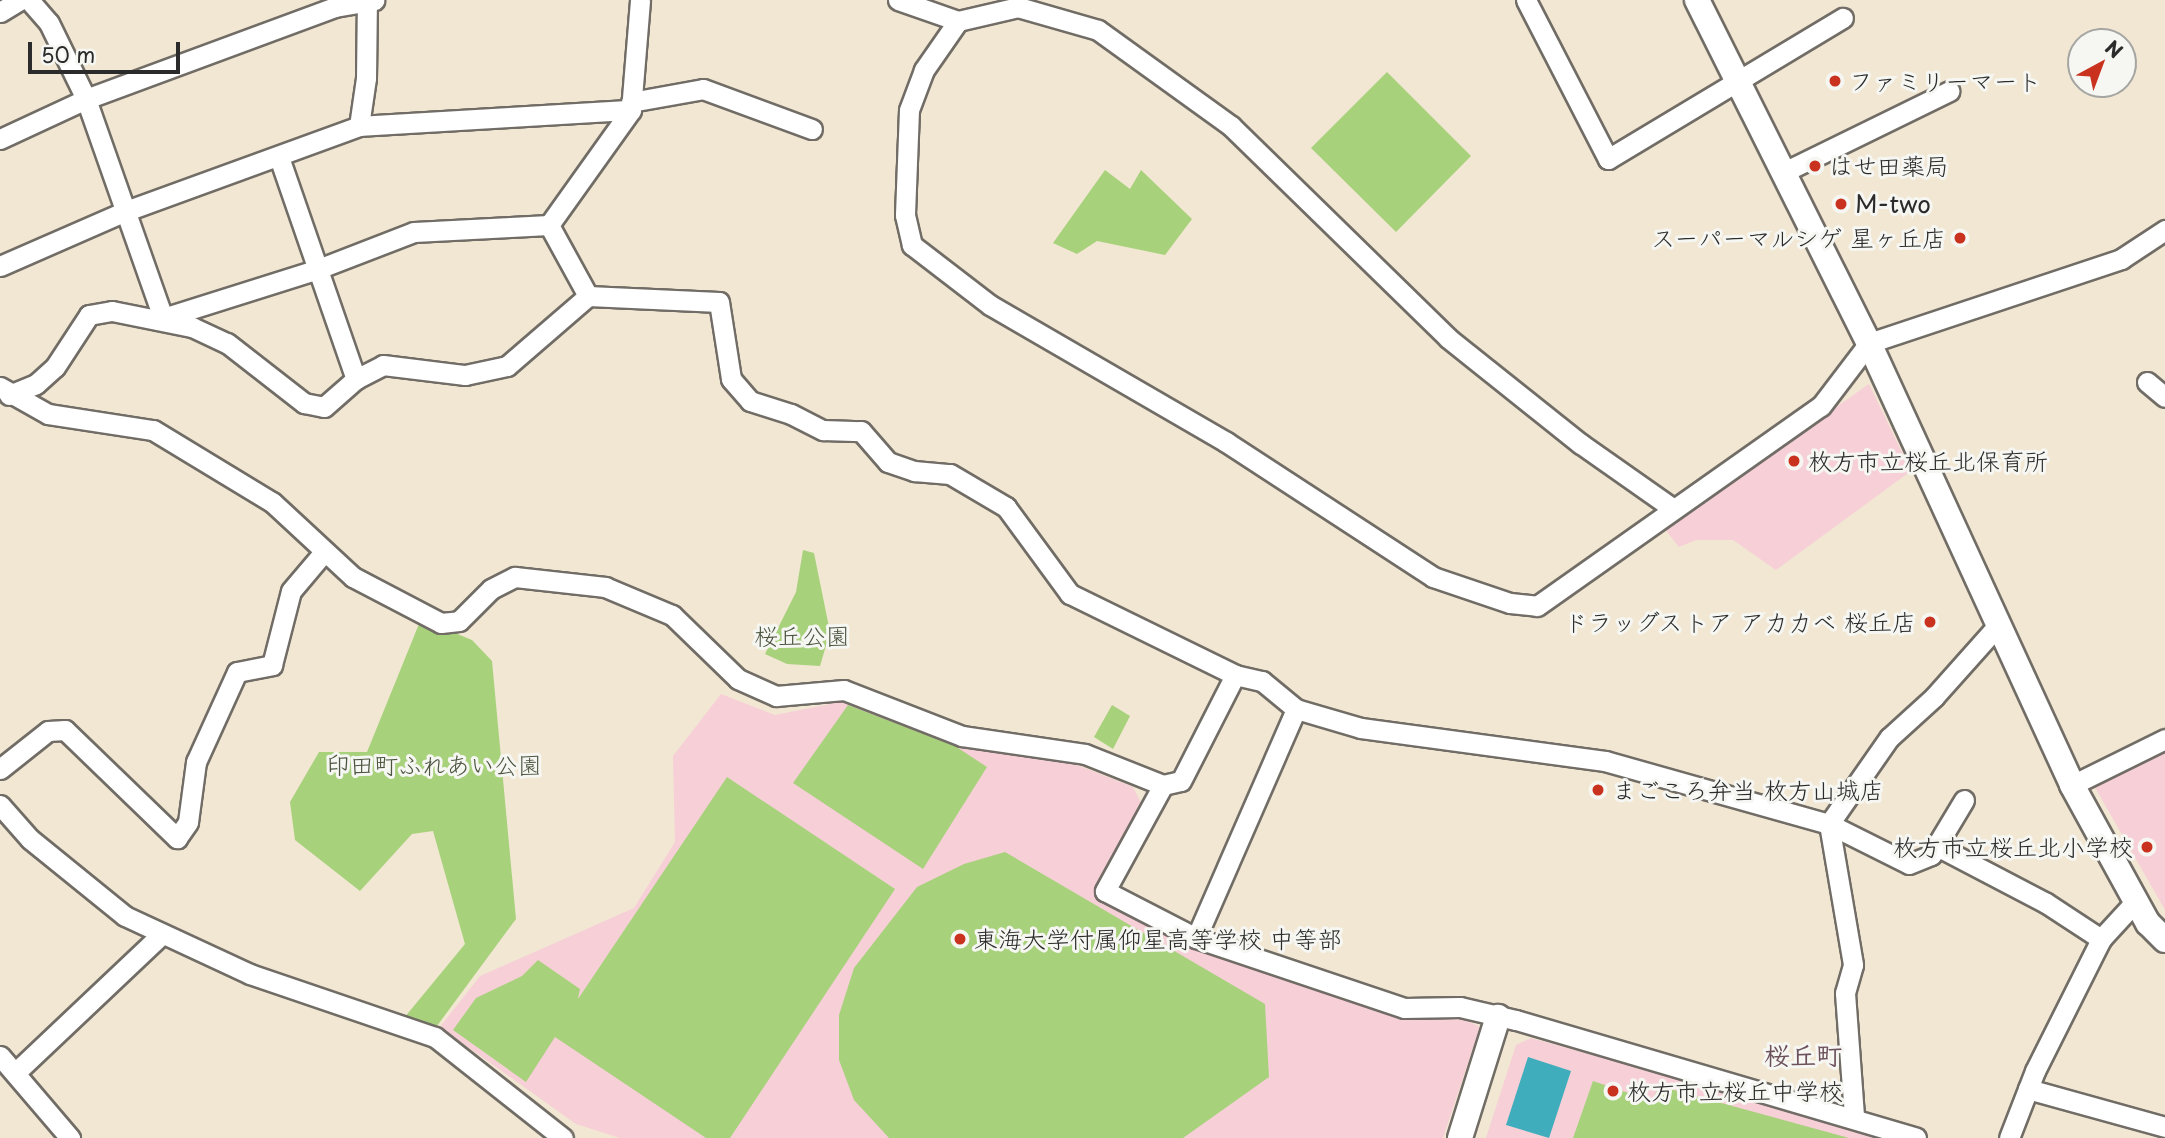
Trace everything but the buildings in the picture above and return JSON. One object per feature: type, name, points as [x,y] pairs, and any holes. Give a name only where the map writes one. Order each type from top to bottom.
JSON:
[{"type":"street","points":[[0,12],[20,0]]},
{"type":"street","points":[[29,0],[49,23],[86,99],[163,318]]},
{"type":"street","points":[[359,126],[366,78],[367,0]]},
{"type":"street","points":[[0,139],[86,99],[335,7],[374,0]]},
{"type":"street","points":[[549,225],[631,106],[640,0]]},
{"type":"street","points":[[898,0],[958,22],[1018,8],[1098,30],[1231,126],[1448,338],[1581,444],[1672,508]]},
{"type":"street","points":[[1526,0],[1608,159],[1843,18]]},
{"type":"street","points":[[1698,0],[1786,171],[1869,343],[2073,785],[2148,923],[2165,940]]},
{"type":"street","points":[[958,22],[924,70],[909,110],[905,215],[912,245],[990,305],[1226,442],[1433,577],[1510,603],[1537,606],[1672,508],[1821,406],[1869,343],[2121,259],[2165,230]]},
{"type":"street","points":[[0,266],[126,211],[359,126],[631,106],[703,89],[812,129]]},
{"type":"street","points":[[1786,171],[1950,91]]},
{"type":"street","points":[[279,157],[356,379]]},
{"type":"street","points":[[163,318],[318,270],[414,232],[549,225]]},
{"type":"street","points":[[549,225],[588,296]]},
{"type":"street","points":[[4,391],[36,384],[55,367],[89,315],[112,311],[163,318],[228,343],[304,402],[324,407],[356,379],[383,365],[466,375],[507,366],[588,296],[719,302],[731,379],[750,401],[823,430],[862,431],[888,462],[914,471],[950,474],[1006,507],[1070,594],[1235,674],[1262,681],[1296,709],[1361,728],[1605,761],[1829,824],[1909,864],[1931,855],[1964,800]]},
{"type":"street","points":[[2147,382],[2165,397]]},
{"type":"street","points":[[4,391],[48,414],[153,430],[272,502],[353,577],[441,623],[459,621],[491,589],[515,577],[605,587],[673,615],[738,679],[776,696],[844,690],[962,736],[1085,754],[1163,785],[1181,781],[1235,674]]},
{"type":"street","points":[[0,769],[48,731],[65,730],[177,838],[188,822],[196,762],[237,672],[272,665],[291,591],[324,552]]},
{"type":"street","points":[[1854,1116],[1845,993],[1853,965],[1829,824],[1889,738],[1934,697],[1999,624]]},
{"type":"street","points":[[1196,937],[1296,709]]},
{"type":"street","points":[[2073,785],[2165,740]]},
{"type":"street","points":[[1163,785],[1105,891],[1196,937],[1404,1008],[1460,1007],[1854,1116],[1916,1138]]},
{"type":"street","points":[[0,805],[72,875],[160,936],[250,974],[435,1037],[563,1138]]},
{"type":"street","points":[[1937,846],[2046,903],[2101,939]]},
{"type":"street","points":[[2009,1138],[2028,1089],[2101,939],[2136,901]]},
{"type":"street","points":[[15,1073],[160,936]]},
{"type":"street","points":[[1460,1138],[1498,1017]]},
{"type":"street","points":[[0,1056],[70,1138]]},
{"type":"street","points":[[2028,1089],[2165,1127]]},
{"type":"shaded area","points":[[1869,384],[1911,471],[1776,570],[1733,540],[1696,540],[1679,547],[1664,528]]},
{"type":"shaded area","points":[[721,694],[775,715],[850,700],[1067,761],[1133,787],[1143,807],[1098,895],[1224,960],[1401,1016],[1455,1015],[1480,1027],[1443,1138],[620,1138],[576,1124],[440,1027],[480,976],[634,908],[675,842],[673,756]]},
{"type":"shaded area","name":"枚方市立桜丘北小学校","points":[[2165,749],[2165,910],[2093,784]]},
{"type":"shaded area","name":"枚方市立桜丘中学校","points":[[1531,1038],[1895,1138],[1486,1138],[1516,1045]]},
{"type":"green space","points":[[1387,72],[1471,156],[1396,232],[1311,148]]},
{"type":"green space","points":[[1105,170],[1130,189],[1141,170],[1192,219],[1165,255],[1097,241],[1077,254],[1053,243]]},
{"type":"green space","name":"桜丘公園","points":[[803,550],[814,553],[830,632],[820,666],[787,664],[765,654],[796,592]]},
{"type":"green space","name":"印田町ふれあい公園","points":[[421,619],[472,640],[492,661],[516,919],[434,1030],[404,1018],[465,944],[433,831],[412,834],[360,891],[295,840],[290,802],[319,752],[367,752]]},
{"type":"green space","points":[[848,705],[955,746],[987,767],[923,869],[793,783]]},
{"type":"green space","points":[[1112,705],[1130,716],[1113,749],[1094,737]]},
{"type":"green space","points":[[727,777],[895,889],[730,1138],[706,1138],[555,1037],[526,1082],[453,1030],[476,998],[522,976],[538,960],[580,989],[578,999]]},
{"type":"green space","points":[[1005,852],[1265,1004],[1269,1077],[1183,1138],[889,1138],[854,1100],[839,1060],[839,1015],[854,968],[917,887],[964,864]]},
{"type":"green space","points":[[1593,1081],[1652,1101],[1659,1086],[1849,1138],[1573,1138]]},
{"type":"water","points":[[1528,1057],[1571,1071],[1549,1138],[1506,1125]]},
{"type":"place","name":"ファミリーマート","points":[[1835,81]]},
{"type":"place","name":"はせ田薬局","points":[[1815,166]]},
{"type":"place","name":"M-two","points":[[1841,204]]},
{"type":"place","name":"スーパーマルシゲ 星ヶ丘店","points":[[1960,238]]},
{"type":"place","name":"枚方市立桜丘北保育所","points":[[1794,461]]},
{"type":"place","name":"ドラッグストア アカカベ 桜丘店","points":[[1930,622]]},
{"type":"place","name":"まごころ弁当 枚方山城店","points":[[1598,790]]},
{"type":"place","name":"枚方市立桜丘北小学校","points":[[2147,847]]},
{"type":"place","name":"東海大学付属仰星高等学校 中等部","points":[[960,939]]},
{"type":"place","name":"枚方市立桜丘中学校","points":[[1613,1091]]},
{"type":"district","name":"桜丘町","points":[[1803,1055]]}]
